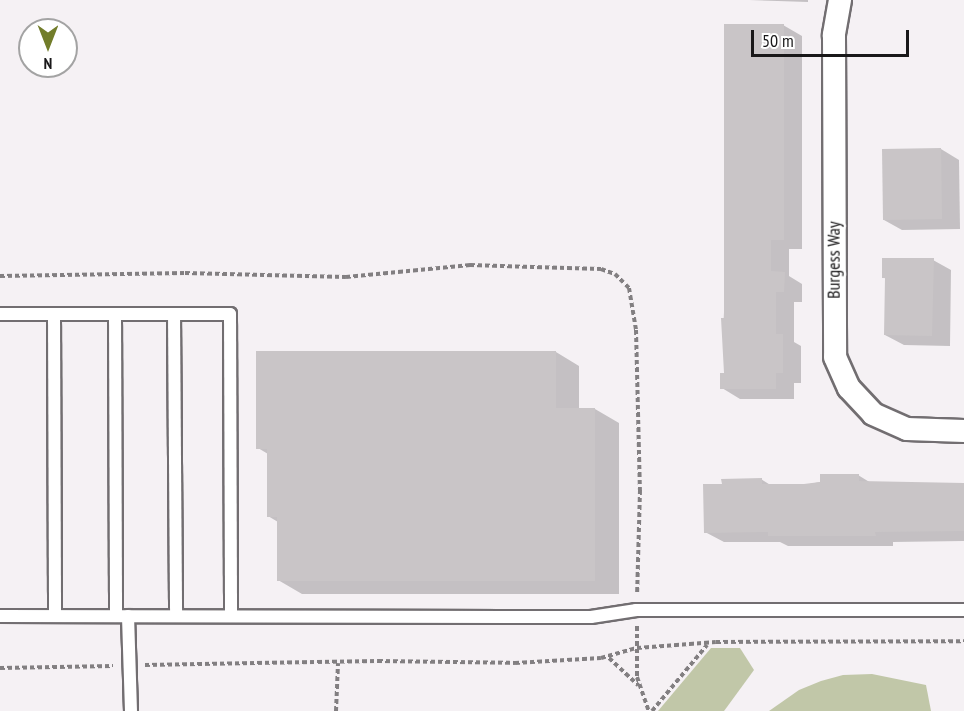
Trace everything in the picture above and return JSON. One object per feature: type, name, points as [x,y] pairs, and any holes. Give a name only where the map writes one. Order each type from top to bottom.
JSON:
[{"type":"street","name":"Burgess Way","points":[[840,0],[834,35],[835,357],[849,388],[873,414],[907,429],[964,431]]},
{"type":"lane","points":[[0,315],[230,314],[231,616]]},
{"type":"lane","points":[[54,315],[55,616]]},
{"type":"lane","points":[[115,315],[122,616],[130,665],[131,711]]},
{"type":"lane","points":[[174,315],[176,616]]},
{"type":"lane","points":[[0,616],[591,617],[636,610],[964,610]]},
{"type":"path","points":[[0,276],[185,273],[346,277],[470,265],[595,269],[615,274],[629,288],[636,330],[640,490],[637,648],[639,686],[650,711],[707,645]]},
{"type":"path","points":[[0,668],[378,661],[496,663],[608,657],[637,648],[707,645],[716,642],[964,641]]},
{"type":"path","points":[[608,657],[639,686]]},
{"type":"path","points":[[336,711],[338,663]]},
{"type":"green space","points":[[711,648],[740,648],[754,670],[724,711],[658,711]]},
{"type":"green space","points":[[872,674],[926,685],[931,711],[769,711],[799,690],[821,681],[843,675]]},
{"type":"building","points":[[724,24],[784,24],[784,240],[771,240],[771,271],[785,272],[784,292],[776,292],[776,334],[783,334],[783,373],[776,373],[776,389],[720,389],[720,373],[724,373],[721,318],[724,318]]},
{"type":"building","points":[[941,148],[942,219],[883,220],[882,149]]},
{"type":"building","points":[[882,258],[934,258],[932,336],[884,335],[885,278],[882,278]]},
{"type":"building","points":[[256,351],[556,351],[556,408],[595,408],[595,581],[277,581],[277,517],[267,517],[267,449],[256,449]]},
{"type":"building","points":[[820,474],[859,474],[859,481],[964,483],[964,531],[875,532],[876,536],[768,536],[768,532],[704,533],[703,484],[722,484],[721,479],[762,478],[762,484],[804,484],[820,482]]}]
